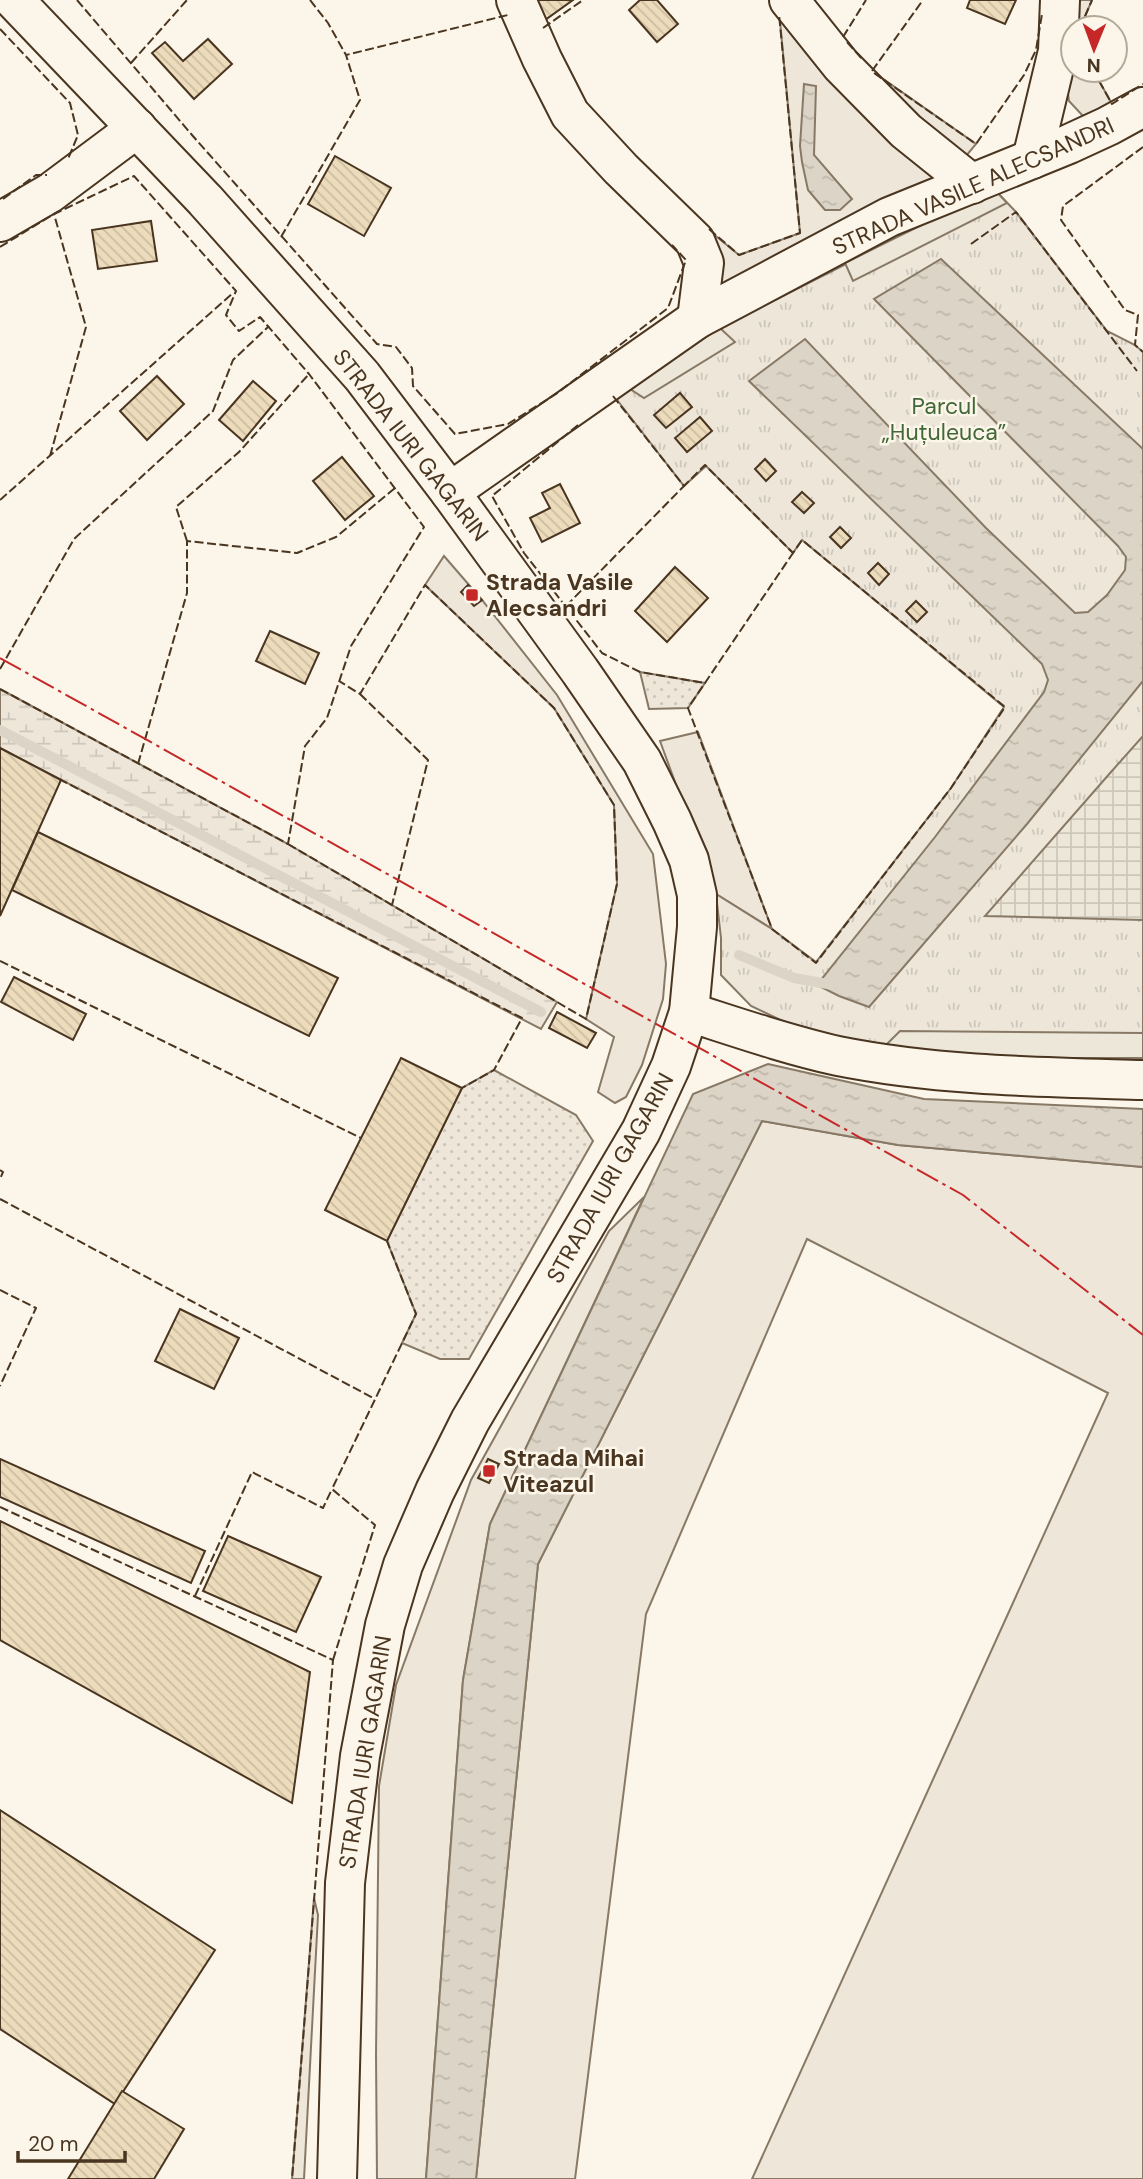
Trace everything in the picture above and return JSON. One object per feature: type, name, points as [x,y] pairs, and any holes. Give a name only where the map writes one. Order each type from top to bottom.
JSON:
[{"type":"main road","name":"STRADA IURI GAGARIN","points":[[14,0],[205,200],[362,376],[450,492],[642,761],[673,821],[689,860],[697,895],[697,927],[689,1012],[671,1066],[640,1131],[470,1421],[435,1491],[403,1565],[385,1625],[360,1756],[345,1883],[337,2179]]},
{"type":"main road","points":[[516,0],[570,114],[621,169],[695,241],[704,263],[697,319]]},
{"type":"main road","points":[[789,0],[841,65],[906,131],[972,184]]},
{"type":"main road","points":[[1032,159],[1058,51],[1060,0]]},
{"type":"main road","name":"STRADA VASILE ALECSANDRI","points":[[450,492],[697,319],[889,217],[1032,159],[1108,126],[1143,107]]},
{"type":"main road","points":[[0,222],[50,193],[137,128]]},
{"type":"main road","points":[[689,1012],[794,1046],[840,1056],[982,1073],[1143,1080]]},
{"type":"green space","points":[[778,0],[946,180],[718,296],[711,232],[739,255],[800,233]]},
{"type":"green space","points":[[1073,0],[1092,0],[1086,14],[1072,14]]},
{"type":"green space","points":[[843,37],[872,71],[976,144],[961,162],[913,125]]},
{"type":"green space","points":[[1066,84],[1101,84],[1112,104],[1083,116],[1069,101]]},
{"type":"green space","name":"Parcul „Huțuleuca”","points":[[994,189],[1016,212],[1107,331],[1143,352],[1143,1058],[884,1047],[804,1031],[751,1006],[721,975],[721,938],[716,894],[772,929],[816,962],[951,788],[1004,707],[802,540],[793,553],[706,466],[684,486],[614,396],[720,328]]},
{"type":"green space","points":[[444,556],[557,695],[653,854],[666,964],[663,999],[642,1065],[626,1097],[615,1103],[598,1092],[614,1037],[586,1019],[617,884],[614,805],[554,708],[425,585]]},
{"type":"green space","points":[[640,672],[705,683],[688,708],[649,709]]},
{"type":"green space","points":[[0,689],[288,844],[557,1002],[541,1029],[0,748]]},
{"type":"green space","points":[[698,732],[772,929],[716,894],[660,741]]},
{"type":"green space","points":[[494,1070],[576,1115],[593,1141],[469,1359],[440,1359],[402,1343],[416,1314],[387,1241],[462,1088]]},
{"type":"green space","points":[[762,1121],[898,1145],[1143,1167],[1143,2179],[752,2179],[1108,1393],[807,1239],[646,1614],[575,2179],[476,2179],[538,1564]]},
{"type":"green space","points":[[644,1197],[490,1524],[463,1680],[426,2179],[377,2179],[379,1786],[396,1685],[471,1480],[609,1231]]},
{"type":"green space","points":[[314,1898],[318,1915],[304,2179],[292,2179]]},
{"type":"shaded area","points":[[994,189],[1007,203],[853,281],[845,263]]},
{"type":"shaded area","points":[[720,328],[735,342],[644,398],[627,387]]},
{"type":"shaded area","points":[[1143,736],[1143,920],[985,916],[1111,772]]},
{"type":"shaded area","points":[[900,1031],[1143,1033],[1143,1058],[1009,1058],[884,1047]]},
{"type":"water","points":[[804,84],[816,86],[814,155],[852,199],[840,210],[825,210],[808,190],[800,146]]},
{"type":"water","points":[[941,259],[1143,449],[1143,681],[1027,824],[869,1007],[817,985],[935,837],[1044,692],[1048,680],[1042,664],[749,381],[805,339],[986,528],[1075,613],[1088,612],[1107,595],[1125,570],[1126,557],[1118,546],[874,299]]},
{"type":"water","points":[[768,1064],[924,1099],[1143,1109],[1143,1167],[898,1145],[762,1121],[538,1564],[476,2179],[426,2179],[463,1680],[490,1524],[693,1094]]},
{"type":"building","points":[[530,0],[573,0],[545,20]]},
{"type":"building","points":[[640,0],[657,0],[678,24],[657,42],[629,10]]},
{"type":"building","points":[[970,0],[1016,0],[1005,24],[967,8]]},
{"type":"building","points":[[208,39],[232,64],[194,99],[152,53],[165,42],[183,61]]},
{"type":"building","points":[[335,156],[391,188],[364,236],[308,204]]},
{"type":"building","points":[[151,221],[157,261],[98,269],[92,230]]},
{"type":"building","points":[[157,376],[184,404],[147,440],[120,411]]},
{"type":"building","points":[[253,381],[276,401],[243,441],[219,420]]},
{"type":"building","points":[[680,393],[692,407],[666,428],[654,415]]},
{"type":"building","points":[[700,417],[712,431],[687,452],[675,438]]},
{"type":"building","points":[[342,457],[374,496],[345,520],[313,481]]},
{"type":"building","points":[[765,459],[776,471],[766,481],[755,469]]},
{"type":"building","points":[[560,484],[580,523],[542,542],[530,518],[550,508],[542,493]]},
{"type":"building","points":[[802,492],[814,503],[804,513],[792,502]]},
{"type":"building","points":[[840,527],[851,538],[841,548],[830,537]]},
{"type":"building","points":[[878,563],[889,574],[879,585],[868,573]]},
{"type":"building","points":[[675,567],[708,598],[667,642],[635,611]]},
{"type":"building","points":[[468,585],[482,600],[474,606],[461,592]]},
{"type":"building","points":[[916,601],[927,612],[917,622],[906,611]]},
{"type":"building","points":[[270,631],[319,653],[305,684],[256,661]]},
{"type":"building","points":[[0,748],[61,780],[0,916]]},
{"type":"building","points":[[38,832],[338,978],[309,1036],[12,890]]},
{"type":"building","points":[[14,977],[86,1014],[73,1040],[1,1002]]},
{"type":"building","points":[[557,1012],[596,1033],[587,1048],[549,1028]]},
{"type":"building","points":[[401,1058],[462,1088],[387,1241],[325,1210]]},
{"type":"building","points":[[180,1309],[239,1338],[214,1389],[155,1361]]},
{"type":"building","points":[[0,1459],[205,1551],[191,1583],[0,1497]]},
{"type":"building","points":[[488,1459],[499,1464],[489,1483],[478,1478]]},
{"type":"building","points":[[0,1521],[310,1672],[292,1803],[0,1640]]},
{"type":"building","points":[[228,1536],[321,1577],[296,1632],[203,1591]]},
{"type":"building","points":[[0,1810],[215,1950],[115,2104],[0,2029]]},
{"type":"building","points":[[122,2091],[184,2129],[154,2179],[68,2179]]},
{"type":"waterway","points":[[0,730],[541,1012]]},
{"type":"waterway","points":[[739,955],[794,978],[833,985]]},
{"type":"fence","points":[[77,0],[377,344],[396,347],[412,368],[413,386],[455,434],[508,424],[556,394],[668,308],[686,260],[672,245]]},
{"type":"fence","points":[[131,63],[187,0]]},
{"type":"fence","points":[[310,0],[328,23],[346,55]]},
{"type":"fence","points":[[543,28],[583,0]]},
{"type":"fence","points":[[843,37],[866,0]]},
{"type":"fence","points":[[872,71],[923,0]]},
{"type":"fence","points":[[1086,14],[1092,0]]},
{"type":"fence","points":[[709,229],[739,255],[800,233],[779,14]]},
{"type":"fence","points":[[874,73],[976,144],[1024,75],[1036,50],[1042,14]]},
{"type":"fence","points":[[281,237],[360,100],[346,55],[508,15]]},
{"type":"fence","points":[[0,29],[70,103],[78,135],[68,159]]},
{"type":"fence","points":[[847,42],[863,60]]},
{"type":"fence","points":[[1101,84],[1112,104],[1143,84]]},
{"type":"fence","points":[[1143,147],[1063,206],[1061,220],[1125,310],[1138,315],[1135,345],[1143,352]]},
{"type":"fence","points":[[3,199],[36,175],[47,175]]},
{"type":"fence","points":[[0,247],[54,214],[134,176],[236,291],[226,315],[239,331],[260,317],[309,374],[424,527],[351,646],[327,718],[305,746],[288,844],[0,689]]},
{"type":"fence","points":[[971,244],[1016,212],[1137,371]]},
{"type":"fence","points":[[50,456],[86,327],[54,214]]},
{"type":"fence","points":[[0,500],[233,293]]},
{"type":"fence","points":[[0,669],[74,539],[213,411],[233,360],[269,326]]},
{"type":"fence","points":[[187,541],[176,507],[239,452],[309,374]]},
{"type":"fence","points":[[613,396],[684,486],[705,465],[793,553],[802,540],[1005,707],[951,788],[816,963],[772,929],[688,708],[793,553]]},
{"type":"fence","points":[[578,425],[492,496],[524,553],[602,653],[640,672],[705,683]]},
{"type":"fence","points":[[566,606],[684,486]]},
{"type":"fence","points":[[138,764],[187,593],[187,541],[297,553],[336,537],[395,488]]},
{"type":"fence","points":[[288,844],[586,1019],[617,884],[614,805],[554,708],[425,585],[360,694],[339,681]]},
{"type":"fence","points":[[360,694],[428,760],[392,905]]},
{"type":"fence","points":[[59,779],[522,1018],[494,1070],[462,1088]]},
{"type":"fence","points":[[0,961],[361,1138]]},
{"type":"fence","points":[[0,1170],[3,1172],[0,1179]]},
{"type":"fence","points":[[0,1199],[375,1399]]},
{"type":"fence","points":[[333,1660],[375,1525],[332,1489],[416,1314],[387,1241]]},
{"type":"fence","points":[[0,1290],[36,1308],[0,1386]]},
{"type":"fence","points":[[195,1596],[252,1472],[323,1508],[332,1489]]},
{"type":"fence","points":[[0,1507],[333,1660],[292,2179]]},
{"type":"power","points":[[0,658],[963,1195],[1143,1335]]},
{"type":"place","name":"Strada Vasile Alecsandri","points":[[472,595]]},
{"type":"place","name":"Strada Mihai Viteazul","points":[[489,1471]]}]
